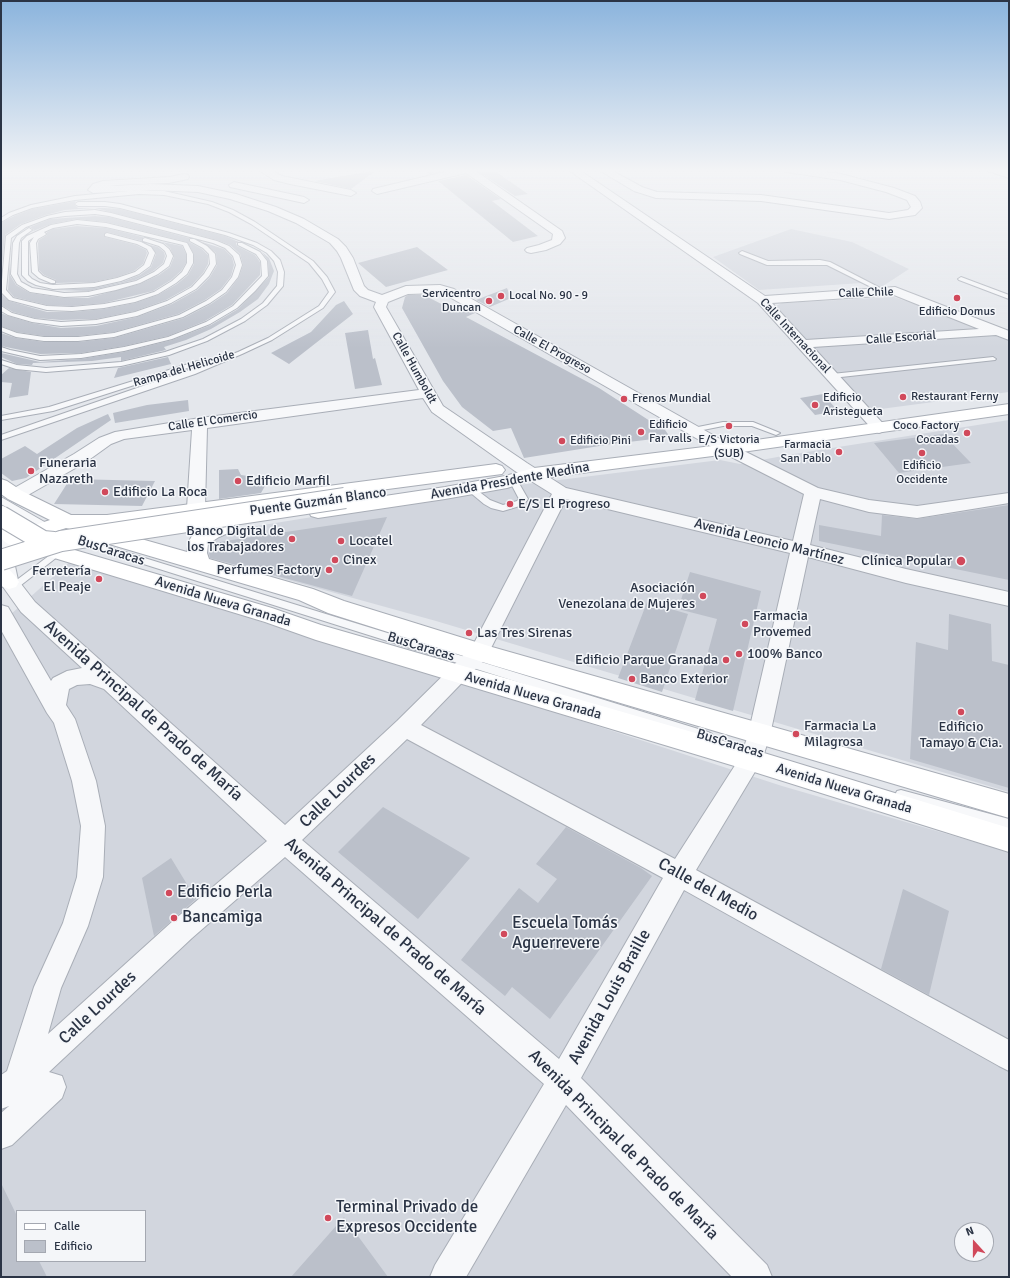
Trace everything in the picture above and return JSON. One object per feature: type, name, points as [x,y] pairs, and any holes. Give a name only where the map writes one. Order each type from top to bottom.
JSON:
[{"type":"street","points":[[313,229],[334,241],[342,249],[358,287],[364,292],[383,300]]},
{"type":"street","points":[[531,250],[542,248],[556,242],[559,238],[558,233],[552,229]]},
{"type":"street","name":"Calle Internacional","points":[[659,229],[762,300],[875,423]]},
{"type":"street","name":"Calle El Progreso","points":[[383,300],[393,295],[412,290],[440,289],[450,292],[693,430],[813,492],[869,506],[916,512],[1009,498]]},
{"type":"street","name":"Calle Chile","points":[[762,300],[894,291],[1004,334]]},
{"type":"street","name":"Calle Humboldt","points":[[383,300],[380,307],[437,409],[523,474]]},
{"type":"street","name":"Calle Escorial","points":[[803,344],[1004,334]]},
{"type":"street","name":"Calle El Comercio","points":[[6,493],[80,458],[105,441],[121,434],[427,393]]},
{"type":"street","name":"Avenida Presidente Medina","points":[[91,533],[107,520],[196,508],[523,474],[875,423],[1009,400]]},
{"type":"street","name":"Avenida Presidente Medina","points":[[6,561],[35,546],[91,533],[228,525],[470,489],[588,458],[721,445],[776,432],[1009,409]]},
{"type":"street","points":[[196,508],[200,423]]},
{"type":"street","name":"Avenida Leoncio Martínez","points":[[523,474],[561,492],[801,549],[906,576],[1009,599]]},
{"type":"street","name":"Puente Guzmán Blanco","points":[[1,516],[43,541],[523,474]]},
{"type":"street","name":"Calle Lourdes","points":[[10,1087],[183,929],[285,841],[405,727],[468,662],[561,492]]},
{"type":"street","name":"Avenida Louis Braille","points":[[447,1277],[563,1081],[679,874],[755,748],[813,492]]},
{"type":"street","points":[[6,493],[91,533]]},
{"type":"street","points":[[201,563],[196,553],[199,541],[212,532],[228,525]]},
{"type":"street","points":[[53,540],[91,533]]},
{"type":"street","name":"Avenida Nueva Granada","points":[[91,533],[306,594],[468,662],[755,748],[1009,806]]},
{"type":"street","name":"Puente Guzmán Blanco","points":[[6,561],[53,540]]},
{"type":"street","name":"Avenida Nueva Granada","points":[[53,540],[316,632],[468,662],[755,748],[1009,840]]},
{"type":"street","name":"Avenida Principal de Prado de María","points":[[6,561],[28,607],[285,841],[563,1081],[755,1277]]},
{"type":"street","points":[[1,612],[55,707],[64,719],[84,781],[93,826],[90,877],[75,926],[48,987],[10,1087],[51,1087],[1,1134]]},
{"type":"street","points":[[55,707],[60,684],[74,677],[90,676],[113,684]]},
{"type":"street","name":"Calle del Medio","points":[[405,727],[679,874],[1009,1056]]},
{"type":"lane","points":[[1,245],[2,235],[8,229]]},
{"type":"lane","points":[[20,229],[8,237],[3,290],[12,299],[27,304],[47,308],[72,309],[104,306],[135,300],[156,293],[185,273],[190,263],[190,254],[185,244],[121,229]]},
{"type":"lane","points":[[32,229],[19,236],[16,243],[14,274],[19,283],[30,290],[64,295],[88,294],[114,289],[138,282],[156,273],[167,265],[170,256],[168,250],[161,245],[95,229]]},
{"type":"lane","points":[[47,229],[29,237],[25,241],[25,275],[30,280],[38,284],[53,287],[94,285],[119,280],[137,273],[147,266],[152,253],[149,248],[139,243],[107,236]]},
{"type":"lane","points":[[67,229],[55,230],[36,238],[33,243],[35,272],[41,277],[72,287]]},
{"type":"lane","points":[[1,308],[10,314],[34,321],[61,324],[96,322],[137,314],[169,302],[194,288],[207,275],[213,264],[212,254],[196,241],[150,229]]},
{"type":"lane","points":[[1,329],[16,335],[44,339],[78,339],[114,335],[145,328],[181,316],[208,302],[224,291],[235,277],[239,265],[236,255],[227,247],[215,242],[164,229]]},
{"type":"lane","points":[[1,349],[8,352],[40,358],[81,356],[124,350],[170,338],[208,323],[235,307],[265,276],[264,261],[258,253],[242,245],[224,238],[188,229]]},
{"type":"lane","points":[[1,362],[16,367],[46,370],[121,364],[167,354],[205,340],[244,320],[265,304],[280,286],[281,272],[277,260],[269,252],[255,244],[236,236],[208,229]]},
{"type":"lane","points":[[229,229],[234,230],[236,236]]},
{"type":"lane","points":[[240,353],[270,339],[321,307],[332,292],[325,278],[311,262],[261,229]]},
{"type":"lane","points":[[742,253],[767,263],[828,263],[883,291]]},
{"type":"lane","points":[[961,279],[1009,297]]},
{"type":"lane","name":"Rampa del Helicoide","points":[[1,438],[192,372],[240,353]]},
{"type":"lane","name":"Rampa del Helicoide","points":[[1,418],[50,410],[190,365],[240,353]]},
{"type":"lane","points":[[832,376],[993,359]]},
{"type":"lane","points":[[693,430],[723,424],[753,424],[776,432]]},
{"type":"lane","points":[[470,489],[494,506],[503,508],[520,503],[524,499],[523,474]]},
{"type":"lane","name":"BusCaracas","points":[[6,493],[53,540],[61,535],[91,533],[468,662]]},
{"type":"lane","points":[[6,561],[53,540]]},
{"type":"lane","name":"BusCaracas","points":[[755,748],[846,780],[1009,825]]},
{"type":"shaded area","points":[[791,229],[852,242],[909,269],[880,288],[862,283],[759,290],[713,257]]},
{"type":"shaded area","points":[[894,297],[934,310],[1009,341],[1009,392],[873,410],[868,407],[778,311],[776,306],[782,303]]},
{"type":"shaded area","points":[[1009,420],[1009,792],[436,621],[205,557],[200,546],[226,531],[479,490],[720,460],[740,464]]},
{"type":"shaded area","points":[[73,559],[286,630],[548,710],[782,786],[1009,852],[1009,1277],[1,1277],[1,623]]},
{"type":"building","points":[[1,229],[14,229],[5,235],[1,275]]},
{"type":"building","points":[[53,229],[109,229],[143,237],[142,241],[107,232],[104,234],[105,237],[136,245],[146,250],[147,253],[143,264],[134,271],[117,277],[94,282],[56,283],[56,280],[44,275],[39,270],[39,240],[47,235],[47,232]]},
{"type":"building","points":[[133,229],[153,229],[189,238],[189,242],[202,249],[208,255],[208,264],[203,273],[191,286],[166,300],[135,311],[96,319],[61,320],[35,318],[13,312],[1,305],[1,294],[9,301],[47,312],[72,312],[104,309],[135,303],[158,295],[177,284],[188,275],[194,264],[194,254],[187,242]]},
{"type":"building","points":[[174,229],[196,229],[225,236],[239,242],[236,243],[237,246],[255,255],[260,262],[260,275],[232,305],[205,321],[168,336],[124,346],[81,353],[40,354],[1,346],[1,333],[16,338],[44,342],[78,342],[114,338],[184,318],[211,304],[227,293],[239,277],[243,265],[240,254],[230,245]]},
{"type":"building","points":[[497,229],[528,229],[538,236],[513,242]]},
{"type":"building","points":[[157,241],[182,246],[186,254],[186,263],[181,271],[171,280],[153,291],[104,303],[72,306],[47,305],[14,297],[8,290],[10,260],[10,275],[16,285],[30,293],[64,298],[88,298],[140,284],[159,275],[170,267],[174,257],[170,248],[164,243]]},
{"type":"building","points":[[202,242],[224,249],[232,257],[234,265],[231,276],[221,289],[205,300],[178,314],[114,332],[78,336],[44,336],[17,332],[1,326],[1,313],[32,323],[61,328],[96,326],[137,317],[172,304],[197,290],[210,277],[217,265],[216,253]]},
{"type":"building","points":[[150,245],[158,247],[164,252],[165,256],[163,263],[153,271],[135,280],[88,291],[57,290],[94,288],[122,282],[140,275],[151,267],[156,254]]},
{"type":"building","points":[[417,247],[448,270],[386,287],[358,263]]},
{"type":"building","points":[[262,252],[269,258],[274,271],[269,284],[258,299],[240,312],[211,329],[186,340],[164,347],[166,350],[121,361],[121,357],[92,361],[33,363],[32,365],[17,364],[1,357],[1,353],[40,362],[81,359],[124,352],[172,340],[211,325],[238,309],[269,277],[268,261]]},
{"type":"building","name":"Local No. 90 - 9","points":[[507,288],[511,298],[490,307],[476,300]]},
{"type":"building","points":[[408,295],[424,295],[451,309],[461,305],[475,313],[466,317],[599,388],[650,421],[658,420],[670,437],[612,444],[524,458],[511,428],[493,431],[462,407],[443,381],[402,308],[405,297]]},
{"type":"building","points":[[344,301],[353,314],[289,364],[271,353],[311,332],[336,305]]},
{"type":"building","points":[[368,330],[373,359],[375,358],[382,385],[355,389],[345,333]]},
{"type":"building","points":[[168,357],[171,364],[114,378],[118,368]]},
{"type":"building","points":[[9,368],[31,372],[28,395],[9,398],[12,383],[1,382],[1,375]]},
{"type":"building","name":"Edificio Aristegueta","points":[[823,394],[838,411],[815,415],[800,398]]},
{"type":"building","points":[[188,400],[189,411],[115,423],[113,413],[147,405]]},
{"type":"building","points":[[108,414],[111,420],[26,478],[12,481],[1,473],[1,459],[25,446],[37,454],[77,428]]},
{"type":"building","name":"Edificio Occidente","points":[[943,434],[971,463],[899,473],[874,443]]},
{"type":"building","name":"Edificio Marfil","points":[[238,469],[241,475],[248,476],[265,486],[261,493],[219,499],[219,470]]},
{"type":"building","name":"Edificio La Roca","points":[[70,479],[155,481],[142,506],[54,504]]},
{"type":"building","name":"Clínica Popular","points":[[1009,505],[1009,580],[819,541],[819,525],[881,536],[882,515],[917,519]]},
{"type":"building","points":[[387,517],[352,596],[210,558],[209,553],[211,547],[217,543],[225,541]]},
{"type":"building","name":"Edificio Parque Granada","points":[[690,572],[761,591],[733,711],[695,700],[717,619],[678,609]]},
{"type":"building","points":[[647,602],[688,614],[662,692],[618,678]]},
{"type":"building","name":"Edificio Tamayo & Cia.","points":[[949,614],[991,624],[992,661],[1009,665],[1009,788],[910,759],[916,642],[948,650]]},
{"type":"building","points":[[383,807],[470,858],[418,919],[338,852]]},
{"type":"building","points":[[566,827],[641,868],[652,876],[550,1019],[512,987],[505,996],[461,960],[519,888],[538,903],[557,879],[536,864]]},
{"type":"building","name":"Edificio Perla","points":[[171,858],[196,899],[154,936],[142,878]]},
{"type":"building","points":[[903,889],[949,911],[929,995],[881,969]]},
{"type":"building","points":[[1,1183],[16,1214],[16,1262],[40,1262],[47,1277],[1,1277]]},
{"type":"building","points":[[344,1217],[388,1277],[291,1277]]},
{"type":"place","name":"Local No. 90 - 9","points":[[501,296]]},
{"type":"place","name":"Edificio Domus","points":[[957,298]]},
{"type":"place","name":"Servicentro Duncan","points":[[489,301]]},
{"type":"place","name":"Restaurant Ferny","points":[[903,397]]},
{"type":"place","name":"Frenos Mundial","points":[[624,399]]},
{"type":"place","name":"Edificio Aristegueta","points":[[815,405]]},
{"type":"place","name":"E/S Victoria (SUB)","points":[[729,426]]},
{"type":"place","name":"Edificio Far valls","points":[[641,432]]},
{"type":"place","name":"Coco Factory Cocadas","points":[[967,433]]},
{"type":"place","name":"Edificio Pini","points":[[562,441]]},
{"type":"place","name":"Farmacia San Pablo","points":[[839,452]]},
{"type":"place","name":"Edificio Occidente","points":[[922,453]]},
{"type":"place","name":"Funeraria Nazareth","points":[[31,471]]},
{"type":"place","name":"Edificio Marfil","points":[[238,481]]},
{"type":"place","name":"Edificio La Roca","points":[[105,492]]},
{"type":"place","name":"E/S El Progreso","points":[[510,504]]},
{"type":"place","name":"Banco Digital de los Trabajadores","points":[[292,539]]},
{"type":"place","name":"Locatel","points":[[341,541]]},
{"type":"place","name":"Cinex","points":[[335,560]]},
{"type":"place","name":"Clínica Popular","points":[[961,561]]},
{"type":"place","name":"Perfumes Factory","points":[[329,570]]},
{"type":"place","name":"Ferretería El Peaje","points":[[99,579]]},
{"type":"place","name":"Asociación Venezolana de Mujeres","points":[[703,596]]},
{"type":"place","name":"Farmacia Provemed","points":[[745,624]]},
{"type":"place","name":"Las Tres Sirenas","points":[[469,633]]},
{"type":"place","name":"100% Banco","points":[[739,654]]},
{"type":"place","name":"Edificio Parque Granada","points":[[726,660]]},
{"type":"place","name":"Banco Exterior","points":[[632,679]]},
{"type":"place","name":"Edificio Tamayo & Cia.","points":[[961,712]]},
{"type":"place","name":"Farmacia La Milagrosa","points":[[796,734]]},
{"type":"place","name":"Edificio Perla","points":[[169,893]]},
{"type":"place","name":"Bancamiga","points":[[174,918]]},
{"type":"place","name":"Escuela Tomás Aguerrevere","points":[[504,934]]},
{"type":"place","name":"Terminal Privado de Expresos Occidente","points":[[328,1218]]}]
